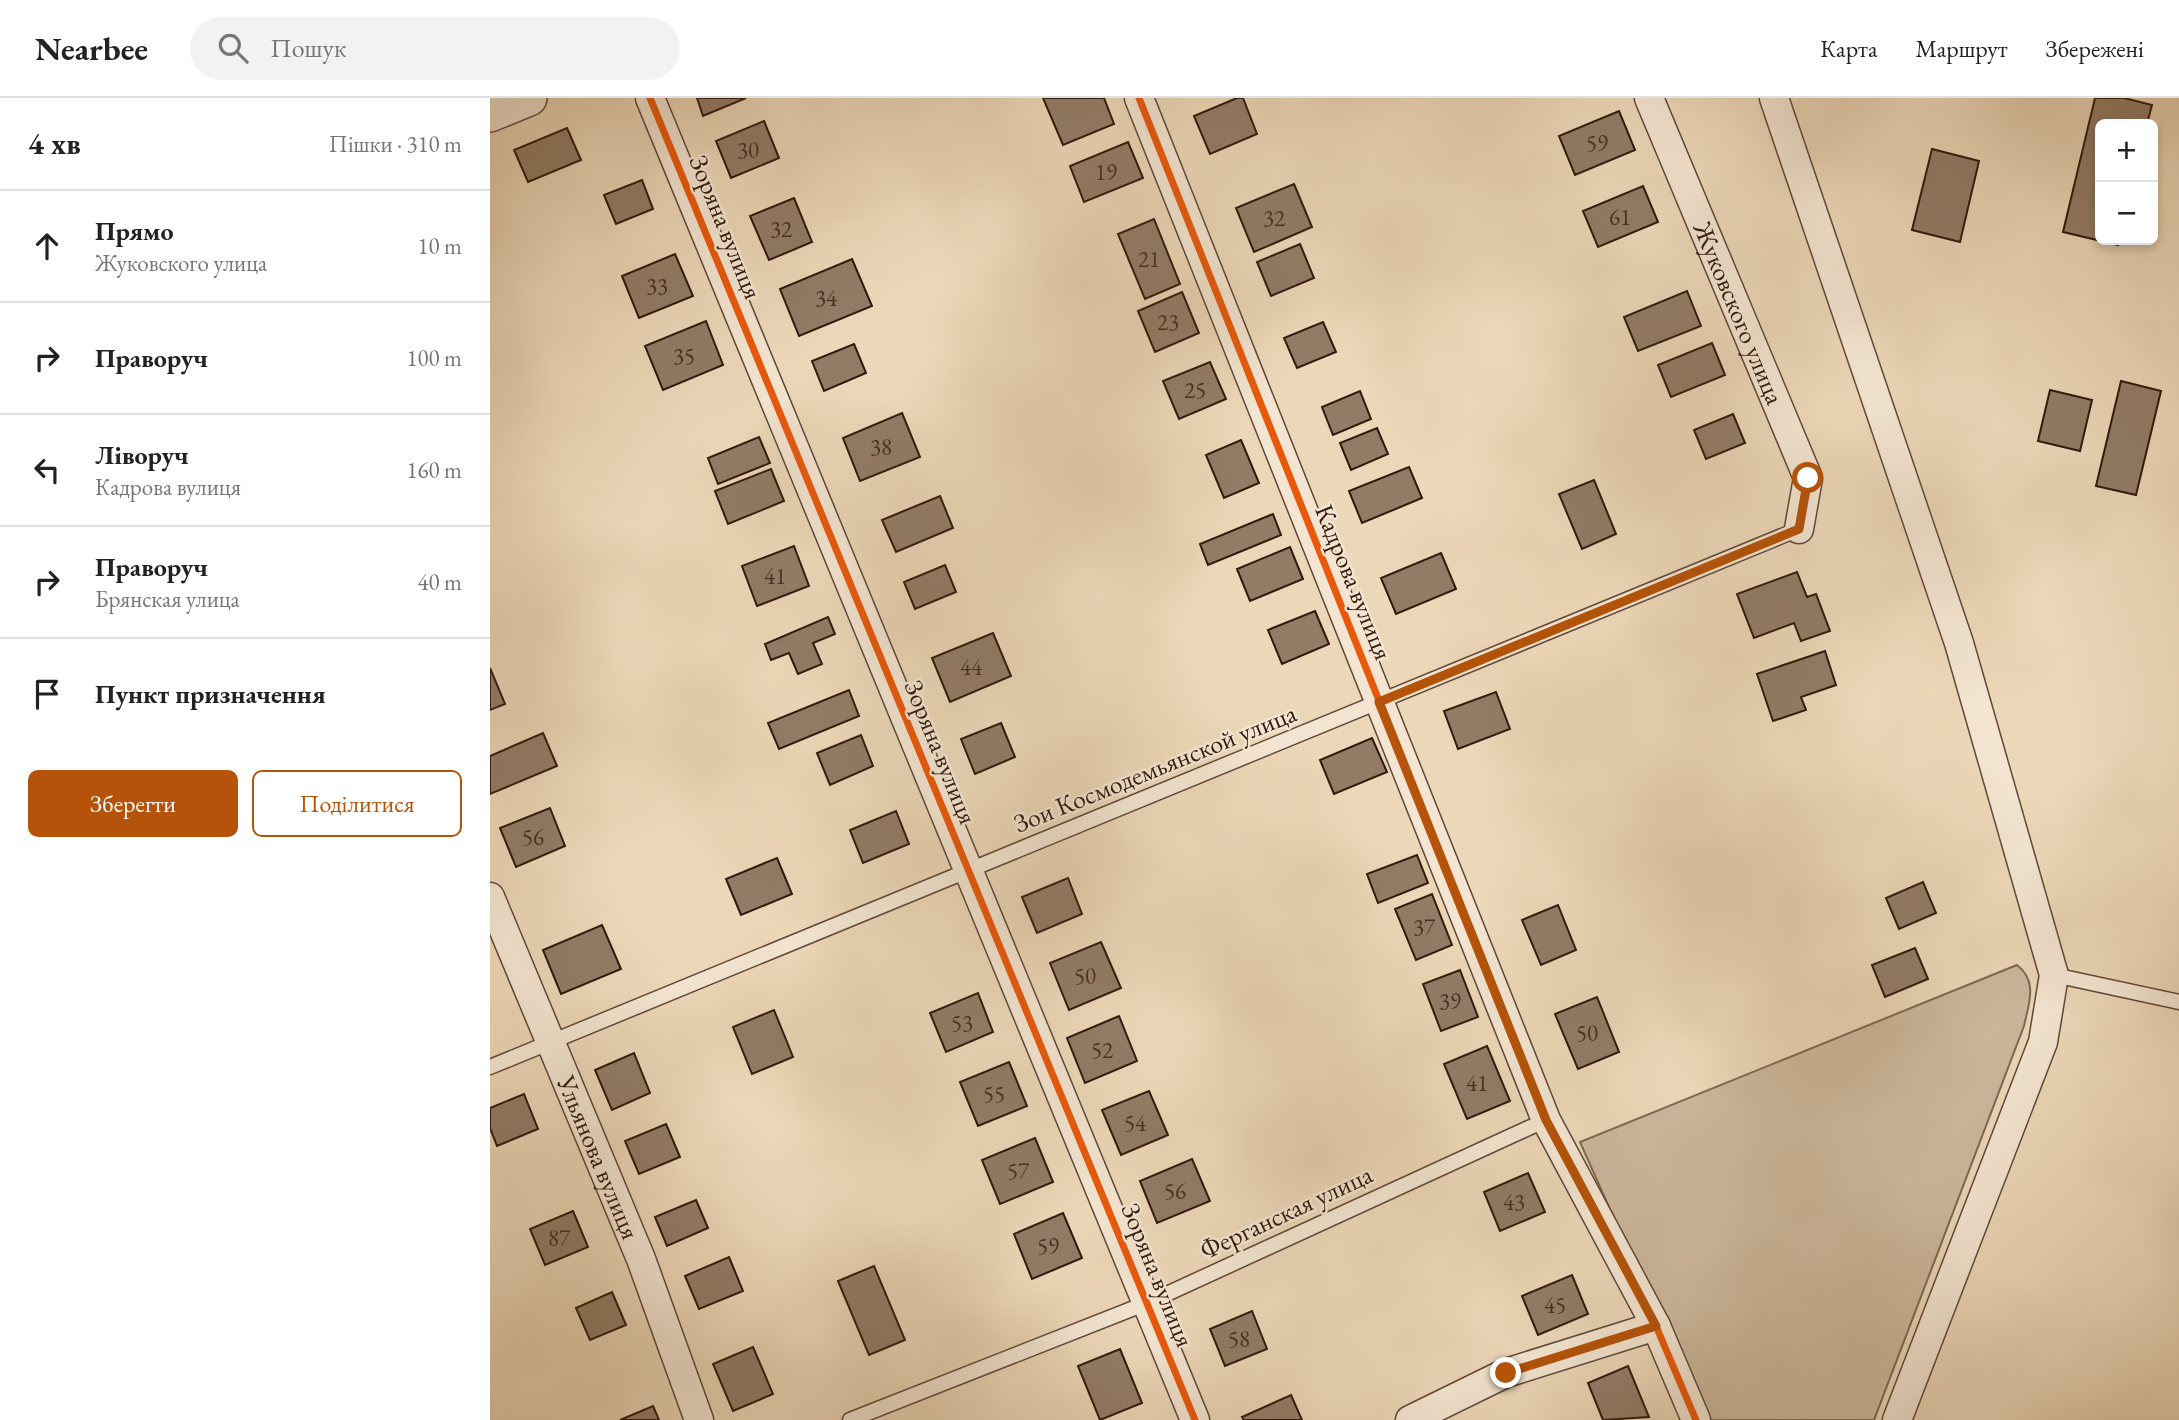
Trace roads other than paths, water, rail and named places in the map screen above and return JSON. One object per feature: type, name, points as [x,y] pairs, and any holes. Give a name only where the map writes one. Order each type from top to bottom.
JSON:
[{"type":"street","points":[[490,114],[528,98]]},
{"type":"street","name":"Зоряна вулиця","points":[[650,98],[1195,1420]]},
{"type":"street","name":"Кадрова вулиця","points":[[1139,98],[1546,1120],[1656,1326],[1696,1420]]},
{"type":"street","name":"Жуковского улица","points":[[1649,98],[1808,478],[1799,529]]},
{"type":"street","points":[[1773,98],[1959,643],[2054,975],[2043,1042],[1896,1420]]},
{"type":"street","name":"Ульянова вулиця","points":[[490,897],[548,1043],[641,1259],[699,1420]]},
{"type":"street","points":[[1410,1420],[1506,1373],[1656,1326]]},
{"type":"lane","name":"Зои Космодемьянской улица","points":[[490,1067],[1799,529]]},
{"type":"lane","points":[[2054,975],[2179,1002]]},
{"type":"lane","name":"Ферганская улица","points":[[850,1420],[1147,1303],[1546,1120]]}]
